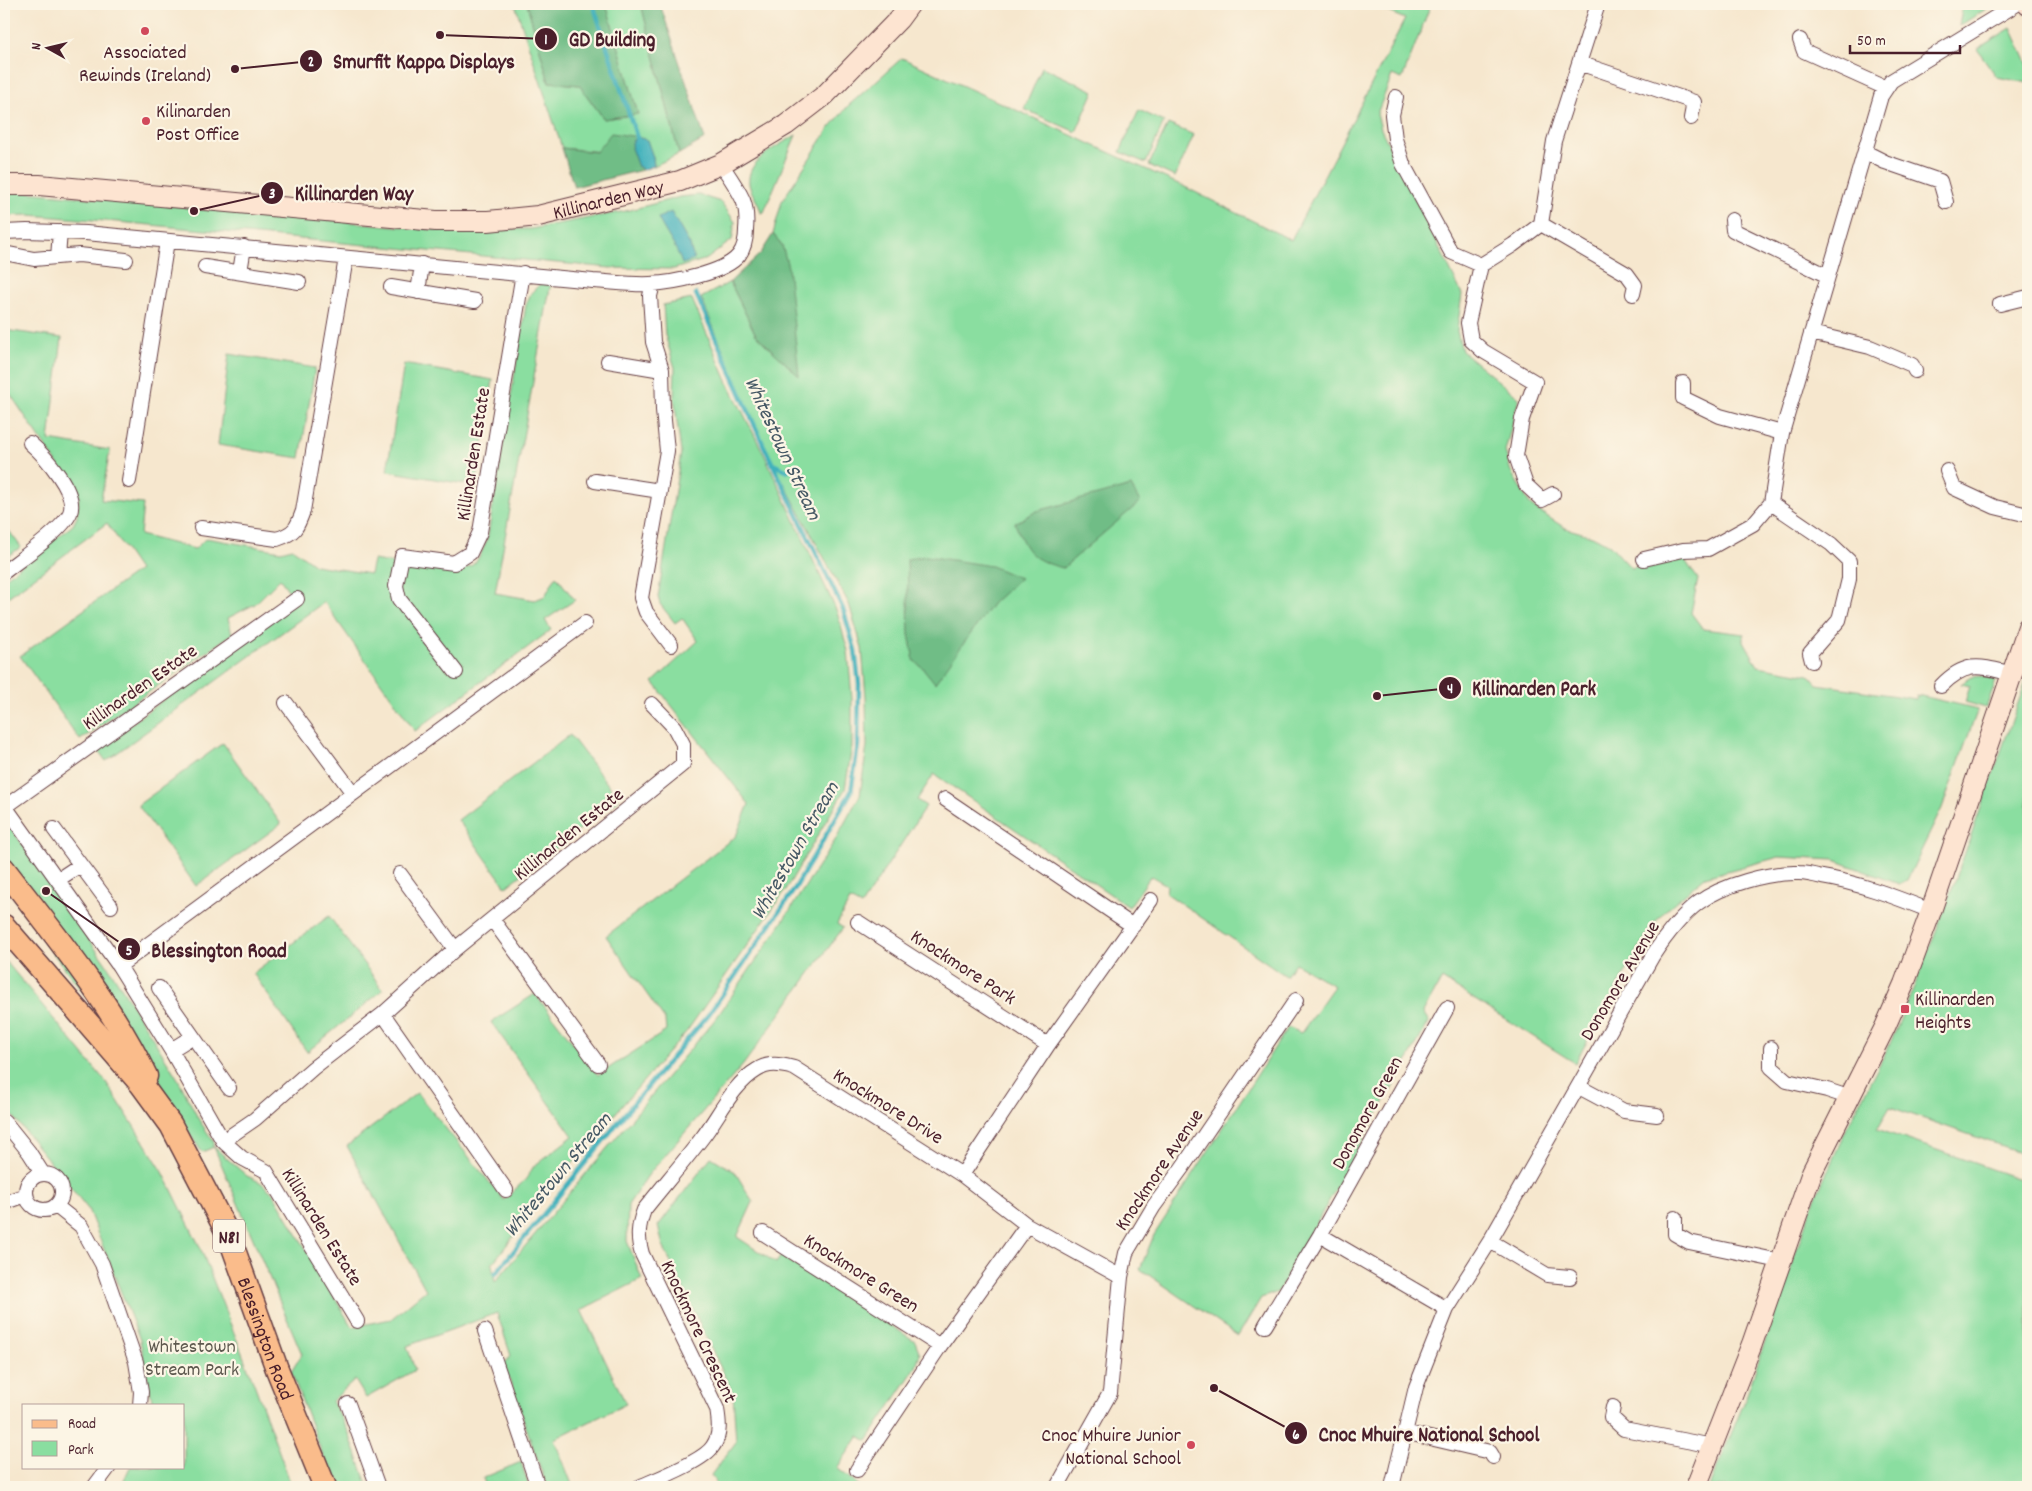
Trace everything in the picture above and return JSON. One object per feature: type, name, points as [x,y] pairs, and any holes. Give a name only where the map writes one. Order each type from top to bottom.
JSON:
[{"type":"main road","name":"Blessington Road","points":[[4,868],[77,965],[106,1008],[132,1051],[229,1236],[277,1370],[325,1487]]},
{"type":"main road","name":"Blessington Road","points":[[4,926],[162,1111]]},
{"type":"main road","points":[[4,932],[23,950]]},
{"type":"street","name":"Killinarden Way","points":[[4,185],[39,185],[436,221],[488,221],[538,216],[680,181],[721,164],[786,125],[825,95],[899,19],[910,4]]},
{"type":"street","points":[[1553,494],[1542,500],[1526,485],[1516,456],[1522,419],[1535,382],[1483,351],[1471,340],[1468,323],[1481,265],[1513,245],[1541,224],[1554,141],[1598,4]]},
{"type":"street","points":[[1644,559],[1684,550],[1708,550],[1753,524],[1771,504],[1782,433],[1881,96],[1891,81],[2017,4]]},
{"type":"street","points":[[1800,40],[1804,51],[1886,88]]},
{"type":"street","points":[[1579,63],[1694,102],[1691,118]]},
{"type":"street","points":[[1396,97],[1392,115],[1395,139],[1403,164],[1451,252],[1481,265]]},
{"type":"street","points":[[1865,152],[1885,162],[1940,181],[1946,202]]},
{"type":"street","points":[[4,232],[60,232],[167,240],[633,284],[653,284],[708,272],[724,266],[739,256],[746,244],[747,215],[744,201],[721,164]]},
{"type":"street","points":[[1732,220],[1733,230],[1828,276]]},
{"type":"street","points":[[1541,224],[1627,274],[1635,285],[1633,294]]},
{"type":"street","points":[[58,257],[60,232]]},
{"type":"street","points":[[129,481],[167,240]]},
{"type":"street","points":[[240,272],[244,247]]},
{"type":"street","points":[[4,253],[34,259],[79,255],[126,260]]},
{"type":"street","points":[[202,528],[277,539],[289,535],[297,527],[303,511],[346,258]]},
{"type":"street","points":[[418,292],[422,264]]},
{"type":"street","points":[[205,267],[299,282]]},
{"type":"street","name":"Killinarden Estate","points":[[456,672],[399,599],[396,586],[402,556],[454,562],[470,553],[480,532],[523,273]]},
{"type":"street","points":[[653,284],[650,296],[653,342],[662,370],[662,410],[667,451],[641,598],[646,612],[671,645]]},
{"type":"street","points":[[391,287],[474,301]]},
{"type":"street","points":[[2000,304],[2028,297]]},
{"type":"street","points":[[1811,333],[1870,346],[1912,365],[1915,371]]},
{"type":"street","points":[[608,361],[662,370]]},
{"type":"street","points":[[1683,383],[1683,398],[1720,416],[1782,433]]},
{"type":"street","points":[[4,572],[62,524],[70,512],[69,493],[42,454],[30,443]]},
{"type":"street","points":[[1947,471],[1954,488],[1995,507],[2028,515]]},
{"type":"street","points":[[595,481],[660,491]]},
{"type":"street","points":[[1771,504],[1831,544],[1849,561],[1849,579],[1838,620],[1810,653],[1812,661]]},
{"type":"street","name":"Killinarden Estate","points":[[297,599],[5,806],[59,879],[119,966],[171,1050],[223,1141],[242,1158],[266,1171],[357,1321]]},
{"type":"street","points":[[119,966],[585,623]]},
{"type":"street","points":[[1696,1487],[1752,1344],[1812,1172],[1848,1097],[1885,1027],[1904,984],[1931,912],[2028,626]]},
{"type":"street","points":[[1941,686],[1950,675],[1963,669],[1981,666],[2013,674]]},
{"type":"street","points":[[286,702],[353,793]]},
{"type":"street","name":"Killinarden Estate","points":[[223,1141],[255,1119],[313,1068],[383,1014],[455,949],[683,764],[683,744],[674,727],[652,704]]},
{"type":"street","points":[[945,799],[1133,926]]},
{"type":"street","points":[[54,829],[111,906]]},
{"type":"street","points":[[59,879],[80,865]]},
{"type":"street","name":"Donomore Avenue","points":[[1392,1487],[1416,1387],[1446,1308],[1490,1241],[1653,955],[1668,934],[1698,903],[1723,889],[1762,878],[1799,873],[1841,880],[1890,895],[1931,912]]},
{"type":"street","points":[[400,874],[455,949]]},
{"type":"street","points":[[962,1175],[1048,1044],[1151,900]]},
{"type":"street","points":[[492,919],[598,1064]]},
{"type":"street","name":"Knockmore Park","points":[[858,922],[1048,1044]]},
{"type":"street","points":[[159,988],[229,1088]]},
{"type":"street","name":"Knockmore Avenue","points":[[1057,1487],[1110,1393],[1120,1277],[1126,1253],[1154,1206],[1296,1000]]},
{"type":"street","name":"Donomore Green","points":[[1265,1326],[1320,1235],[1447,1008]]},
{"type":"street","points":[[383,1014],[506,1190]]},
{"type":"street","points":[[171,1050],[192,1037]]},
{"type":"street","points":[[1771,1048],[1771,1067],[1787,1080],[1848,1097]]},
{"type":"street","name":"Knockmore Drive","points":[[664,1185],[702,1138],[740,1084],[757,1070],[779,1064],[794,1068],[962,1175],[1027,1225],[1120,1277]]},
{"type":"street","points":[[1579,1087],[1624,1111],[1657,1115]]},
{"type":"street","points":[[4,1121],[29,1152],[43,1174]]},
{"type":"street","points":[[43,1174],[49,1174],[59,1182],[62,1194],[56,1206],[52,1209],[41,1210],[31,1205],[26,1196],[28,1183],[31,1178],[43,1174]]},
{"type":"street","name":"Knockmore Crescent","points":[[639,1487],[705,1455],[714,1446],[719,1423],[717,1408],[642,1254],[638,1240],[639,1225],[644,1210],[664,1185]]},
{"type":"street","points":[[4,1203],[26,1196]]},
{"type":"street","points":[[56,1206],[81,1226],[102,1264],[136,1362],[141,1392],[140,1404]]},
{"type":"street","points":[[1675,1218],[1675,1234],[1689,1242],[1780,1261]]},
{"type":"street","points":[[858,1470],[940,1346],[1027,1225]]},
{"type":"street","name":"Knockmore Green","points":[[763,1233],[940,1346]]},
{"type":"street","points":[[1320,1235],[1446,1308]]},
{"type":"street","points":[[1490,1241],[1547,1274],[1570,1277]]},
{"type":"street","points":[[485,1331],[538,1487]]},
{"type":"street","points":[[348,1404],[378,1487]]},
{"type":"street","points":[[1613,1407],[1611,1417],[1624,1429],[1713,1446]]},
{"type":"street","points":[[1404,1432],[1490,1452],[1493,1457]]},
{"type":"street","points":[[94,1487],[108,1468]]},
{"type":"green space","points":[[515,4],[527,4],[549,82],[579,85],[604,119],[638,114],[606,4],[641,4],[679,154],[654,166],[653,157],[562,148]]},
{"type":"green space","points":[[527,4],[606,4],[638,114],[604,119],[579,85],[549,82]]},
{"type":"green space","points":[[641,4],[660,4],[705,139],[679,154]]},
{"type":"green space","points":[[1369,4],[1431,4],[1402,79],[1392,75],[1377,114],[1381,129],[1462,294],[1457,331],[1462,351],[1519,398],[1505,451],[1511,472],[1531,506],[1565,528],[1592,536],[1610,545],[1631,568],[1682,556],[1698,579],[1691,613],[1703,629],[1744,634],[1744,641],[1758,666],[1809,675],[1817,684],[1916,699],[1917,695],[1978,709],[1942,808],[1907,880],[1899,884],[1834,860],[1779,857],[1705,877],[1668,908],[1651,927],[1575,1063],[1442,979],[1423,1012],[1429,1022],[1278,1292],[1261,1298],[1238,1336],[1140,1269],[1154,1235],[1288,1027],[1301,1033],[1334,986],[1295,963],[1286,976],[1166,893],[1167,885],[1151,876],[1129,907],[934,774],[917,800],[926,806],[861,906],[850,900],[837,924],[843,928],[743,1065],[649,1174],[628,1205],[627,1241],[642,1279],[581,1310],[626,1404],[554,1439],[573,1487],[547,1487],[504,1364],[511,1356],[497,1313],[407,1346],[415,1370],[366,1398],[355,1380],[332,1401],[348,1431],[368,1487],[335,1487],[291,1372],[302,1354],[214,1147],[247,1176],[260,1182],[273,1193],[352,1327],[391,1319],[426,1290],[347,1146],[417,1093],[504,1200],[526,1179],[534,1166],[573,1136],[491,1022],[535,994],[598,1075],[666,1031],[665,1020],[606,936],[736,836],[749,804],[653,682],[698,641],[682,618],[675,623],[660,604],[658,597],[681,453],[674,397],[675,368],[665,335],[663,305],[692,299],[727,381],[765,456],[837,612],[848,651],[852,699],[852,746],[845,789],[785,891],[687,1031],[553,1185],[492,1264],[495,1282],[717,1017],[779,927],[834,842],[860,795],[867,746],[862,648],[849,604],[763,444],[701,298],[730,282],[756,335],[798,375],[782,245],[773,234],[782,201],[828,130],[848,106],[902,58],[1185,187],[1291,240],[1405,19]]},
{"type":"green space","points":[[1963,4],[1994,4],[1959,26]]},
{"type":"green space","points":[[2011,28],[2028,65],[2028,83],[1997,77],[1977,49]]},
{"type":"green space","points":[[1042,67],[1094,91],[1076,132],[1024,109]]},
{"type":"green space","points":[[1139,110],[1164,122],[1146,163],[1120,152]]},
{"type":"green space","points":[[1168,124],[1194,135],[1175,177],[1149,165]]},
{"type":"green space","points":[[611,133],[639,137],[633,140],[642,170],[574,187],[562,148],[596,152]]},
{"type":"green space","points":[[796,135],[764,212],[761,213],[751,191],[749,175],[758,160],[765,154]]},
{"type":"green space","points":[[4,190],[437,230],[531,229],[626,211],[680,197],[699,195],[721,202],[735,222],[732,240],[707,259],[674,269],[611,268],[118,222],[29,215],[4,216]]},
{"type":"green space","points":[[773,234],[782,245],[788,267],[799,376],[756,335],[730,282],[761,253]]},
{"type":"green space","points":[[544,280],[551,282],[495,593],[535,600],[545,596],[556,576],[575,600],[545,620],[551,630],[415,731],[324,602],[106,761],[97,749],[296,601],[280,579],[255,604],[228,618],[232,634],[80,740],[20,656],[139,570],[107,523],[4,600],[4,579],[73,525],[77,517],[79,496],[4,385],[4,330],[62,338],[49,440],[110,450],[101,500],[143,504],[140,535],[195,549],[206,538],[281,551],[292,548],[315,565],[370,574],[373,560],[438,570],[463,569],[471,566],[477,560],[487,539],[526,305],[531,293]]},
{"type":"green space","points":[[229,354],[315,368],[300,458],[218,445]]},
{"type":"green space","points":[[404,364],[493,380],[476,486],[387,471]]},
{"type":"green space","points":[[1131,486],[1140,502],[1063,568],[1044,562],[1032,554],[1023,542],[1015,523],[1037,511]]},
{"type":"green space","points":[[4,524],[21,547],[4,559]]},
{"type":"green space","points":[[926,556],[991,566],[1020,578],[993,603],[935,683],[922,667],[914,661],[909,634],[907,559]]},
{"type":"green space","points":[[2028,675],[2028,1155],[1890,1107],[1877,1129],[2028,1182],[2028,1487],[1709,1487],[1744,1403],[1811,1208],[1849,1123],[1889,1046],[1916,982],[1950,895]]},
{"type":"green space","points":[[1972,677],[1991,677],[1996,681],[1986,708],[1965,702],[1970,686],[1961,684]]},
{"type":"green space","points":[[570,735],[619,799],[506,887],[458,820]]},
{"type":"green space","points":[[223,743],[281,824],[196,886],[138,805]]},
{"type":"green space","points":[[4,818],[111,971],[178,1079],[199,1120],[214,1142],[214,1147],[202,1152],[153,1082],[48,947],[4,874]]},
{"type":"green space","points":[[329,916],[383,990],[307,1052],[253,973]]},
{"type":"green space","name":"Whitestown Stream Park","points":[[4,959],[106,1082],[163,1172],[200,1247],[255,1386],[292,1487],[130,1487],[123,1482],[130,1468],[185,1468],[185,1404],[153,1404],[140,1340],[88,1209],[4,1105]]},
{"type":"green space","points":[[711,1157],[735,1172],[753,1202],[737,1237],[776,1263],[781,1256],[915,1341],[920,1354],[916,1367],[867,1441],[859,1436],[837,1468],[861,1487],[718,1487],[711,1475],[736,1442],[733,1394],[663,1246],[658,1226]]},
{"type":"green space","points":[[521,1462],[529,1487],[486,1487],[483,1478]]},
{"type":"water","points":[[637,137],[647,140],[654,166],[642,170],[638,167],[631,148],[633,140]]},
{"type":"water","points":[[671,212],[690,245],[694,260],[682,264],[658,218]]},
{"type":"waterway","name":"Whitestown Stream","points":[[593,4],[638,141]]},
{"type":"waterway","name":"Whitestown Stream","points":[[495,1274],[709,1014],[794,890],[851,792],[858,745],[859,684],[855,650],[843,609],[763,444],[696,294]]},
{"type":"waterway","points":[[773,464],[788,471]]},
{"type":"place","name":"Associated Rewinds (Ireland)","points":[[145,31]]},
{"type":"place","name":"GD Building","points":[[440,35]]},
{"type":"place","name":"Smurfit Kappa Displays","points":[[235,69]]},
{"type":"place","name":"Kilinarden Post Office","points":[[146,121]]},
{"type":"place","name":"Killinarden Way","points":[[194,211]]},
{"type":"place","name":"Killinarden Park","points":[[1377,696]]},
{"type":"place","name":"Blessington Road","points":[[46,891]]},
{"type":"place","name":"Killinarden Heights","points":[[1905,1009]]},
{"type":"place","name":"Cnoc Mhuire National School","points":[[1214,1388]]},
{"type":"place","name":"Cnoc Mhuire Junior National School","points":[[1191,1445]]}]
